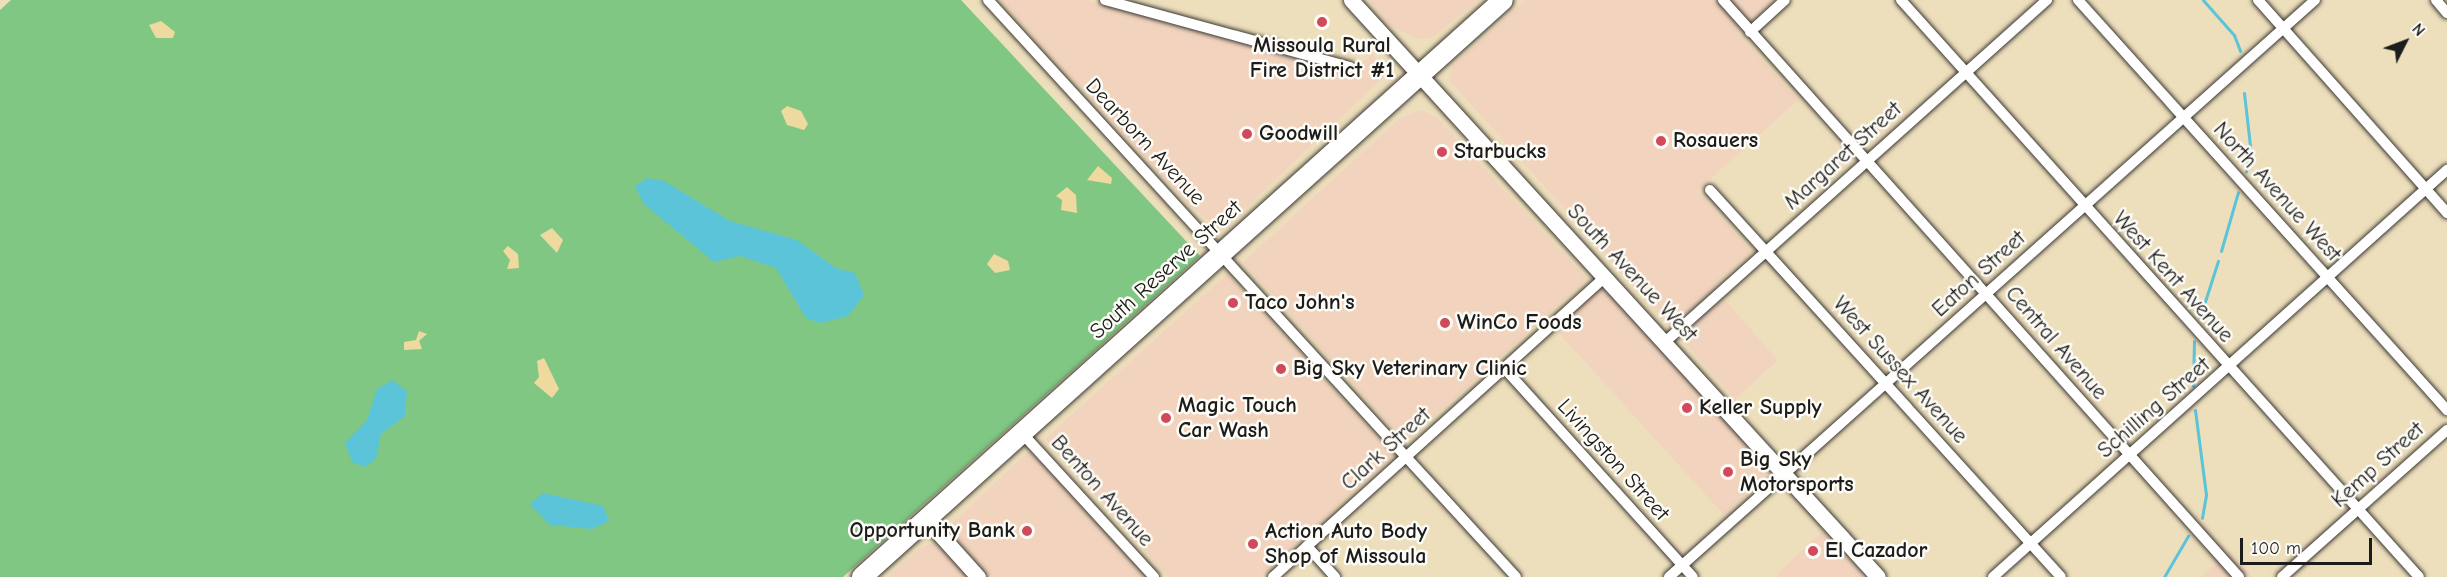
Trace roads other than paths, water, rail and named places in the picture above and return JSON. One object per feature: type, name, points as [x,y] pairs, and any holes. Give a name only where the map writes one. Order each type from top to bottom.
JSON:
[{"type":"highway","name":"South Reserve Street","points":[[862,577],[1503,0]]},
{"type":"street","name":"Dearborn Avenue","points":[[988,0],[1516,577]]},
{"type":"street","points":[[1105,0],[1350,67]]},
{"type":"street","name":"South Avenue West","points":[[1352,0],[1784,471],[1878,577]]},
{"type":"street","name":"Central Avenue","points":[[1723,0],[2239,577]]},
{"type":"street","points":[[1750,32],[1785,0]]},
{"type":"street","name":"West Kent Avenue","points":[[1901,0],[2084,207],[2419,577]]},
{"type":"street","name":"Margaret Street","points":[[1665,342],[2047,0]]},
{"type":"street","name":"North Avenue West","points":[[2078,0],[2447,410]]},
{"type":"street","points":[[2258,0],[2447,213]]},
{"type":"street","name":"Eaton Street","points":[[1669,577],[1784,471],[1887,384],[1986,292],[2185,118],[2315,0]]},
{"type":"street","points":[[2436,0],[2447,13]]},
{"type":"street","name":"Schilling Street","points":[[1993,577],[2229,368],[2447,170]]},
{"type":"street","name":"West Sussex Avenue","points":[[1710,190],[2061,577]]},
{"type":"street","name":"Clark Street","points":[[1272,577],[1605,277]]},
{"type":"street","name":"Livingston Street","points":[[1505,369],[1693,577]]},
{"type":"street","name":"Kemp Street","points":[[2282,577],[2447,430]]},
{"type":"street","name":"Benton Avenue","points":[[1022,432],[1154,577]]},
{"type":"street","points":[[926,519],[978,577]]},
{"type":"street","points":[[1306,546],[1335,577]]},
{"type":"water","points":[[647,178],[664,181],[730,221],[797,240],[836,268],[855,273],[864,295],[848,316],[820,323],[806,318],[776,268],[740,256],[714,262],[644,204],[635,187]]},
{"type":"water","points":[[393,380],[407,392],[405,416],[381,434],[376,459],[365,467],[352,462],[345,443],[367,420],[377,389]]},
{"type":"water","points":[[543,493],[603,506],[609,521],[592,529],[550,525],[530,504]]},
{"type":"waterway","points":[[2203,0],[2234,35],[2240,51]]},
{"type":"waterway","points":[[2244,93],[2250,146],[2246,172]]},
{"type":"waterway","points":[[2221,251],[2238,192]]},
{"type":"waterway","points":[[2200,317],[2218,261]]},
{"type":"waterway","points":[[2193,386],[2194,341]]},
{"type":"waterway","points":[[2195,410],[2206,495],[2202,518]]},
{"type":"waterway","points":[[2164,577],[2188,536]]},
{"type":"place","name":"Missoula Rural Fire District #1","points":[[1322,22]]},
{"type":"place","name":"Goodwill","points":[[1247,134]]},
{"type":"place","name":"Rosauers","points":[[1661,141]]},
{"type":"place","name":"Starbucks","points":[[1442,152]]},
{"type":"place","name":"Taco John's","points":[[1233,303]]},
{"type":"place","name":"WinCo Foods","points":[[1445,323]]},
{"type":"place","name":"Big Sky Veterinary Clinic","points":[[1281,369]]},
{"type":"place","name":"Keller Supply","points":[[1687,408]]},
{"type":"place","name":"Magic Touch Car Wash","points":[[1166,418]]},
{"type":"place","name":"Big Sky Motorsports","points":[[1728,472]]},
{"type":"place","name":"Opportunity Bank","points":[[1027,531]]},
{"type":"place","name":"Action Auto Body Shop of Missoula","points":[[1253,544]]},
{"type":"place","name":"El Cazador","points":[[1813,551]]}]
